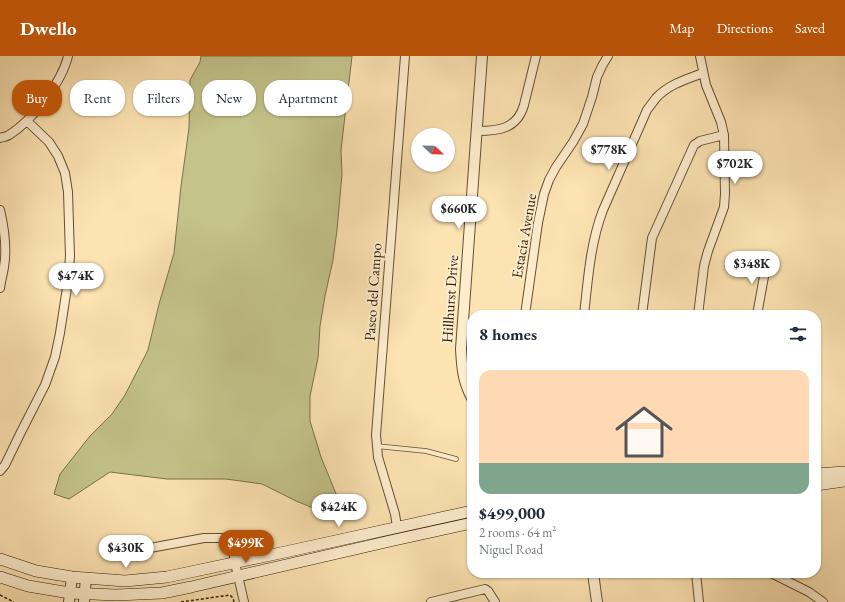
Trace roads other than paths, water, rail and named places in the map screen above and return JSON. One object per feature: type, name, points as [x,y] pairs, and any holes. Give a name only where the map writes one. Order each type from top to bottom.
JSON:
[{"type":"main road","points":[[821,474],[845,472]]},
{"type":"main road","points":[[821,484],[845,482]]},
{"type":"main road","points":[[0,560],[36,571],[72,577],[125,581],[167,577],[467,512]]},
{"type":"main road","points":[[0,577],[70,598],[162,593],[467,524]]},
{"type":"main road","points":[[397,527],[404,530],[410,530],[438,525],[446,529]]},
{"type":"main road","points":[[348,551],[351,546],[355,544],[393,534],[396,532],[397,527]]},
{"type":"street","points":[[0,138],[8,135],[27,121],[45,100],[57,83],[67,62],[68,56]]},
{"type":"street","name":"Paseo del Campo","points":[[397,527],[395,514],[378,457],[376,435],[405,56]]},
{"type":"street","name":"Hillhurst Drive","points":[[467,389],[462,368],[461,349],[482,56]]},
{"type":"street","points":[[477,131],[497,130],[511,125],[518,120],[522,113],[536,56]]},
{"type":"street","name":"Estacia Avenue","points":[[526,310],[538,223],[544,194],[556,167],[573,142],[582,124],[592,97],[596,77],[608,56]]},
{"type":"street","points":[[699,310],[704,266],[724,207],[726,194],[724,135],[721,122],[706,85],[700,56]]},
{"type":"street","points":[[585,310],[594,239],[598,225],[647,110],[657,96],[669,87],[682,80],[704,73]]},
{"type":"street","points":[[0,471],[5,465],[45,385],[55,357],[68,281],[70,256],[68,192],[64,173],[58,156],[49,142],[27,121]]},
{"type":"street","points":[[643,310],[652,238],[694,145],[700,141],[724,135]]},
{"type":"street","points":[[0,210],[5,244],[5,265],[0,288]]},
{"type":"street","points":[[758,310],[767,260]]},
{"type":"street","points":[[123,553],[204,538],[228,538],[232,542],[244,602]]},
{"type":"street","points":[[70,598],[72,577]]},
{"type":"street","points":[[85,598],[86,578]]},
{"type":"street","points":[[594,578],[597,602]]},
{"type":"street","points":[[697,578],[699,602]]},
{"type":"street","points":[[781,578],[809,592],[823,602]]},
{"type":"street","points":[[431,602],[485,589],[495,602]]},
{"type":"lane","points":[[376,446],[426,450],[456,459]]}]
